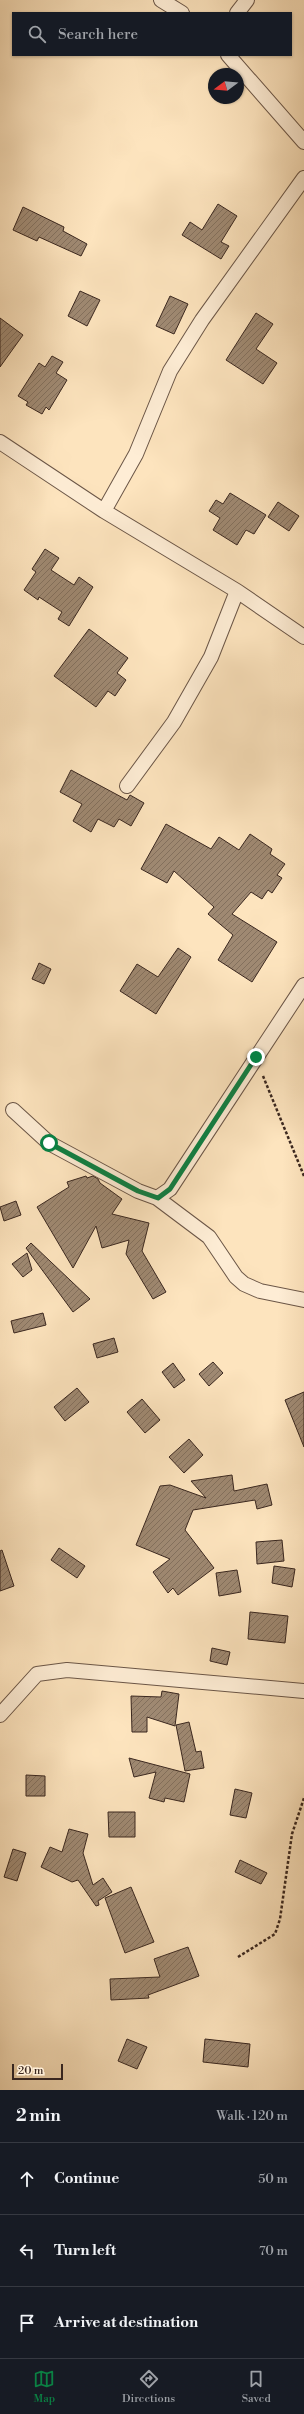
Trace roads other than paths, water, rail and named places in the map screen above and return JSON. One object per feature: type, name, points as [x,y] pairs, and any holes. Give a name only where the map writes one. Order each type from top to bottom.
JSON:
[{"type":"street","points":[[161,0],[180,12]]},
{"type":"street","points":[[238,12],[248,0]]},
{"type":"street","points":[[229,56],[304,142]]},
{"type":"street","points":[[104,511],[136,454],[151,412],[170,371],[202,320],[304,178]]},
{"type":"street","points":[[0,442],[104,511],[237,591],[304,637]]},
{"type":"street","points":[[127,786],[174,722],[211,657],[237,591]]},
{"type":"street","points":[[158,1198],[170,1189],[304,984]]},
{"type":"street","points":[[13,1110],[49,1143],[138,1191],[158,1198],[209,1237],[236,1277],[244,1284],[260,1291],[304,1300]]},
{"type":"street","points":[[0,1715],[37,1674],[51,1671],[66,1670],[304,1691]]}]
